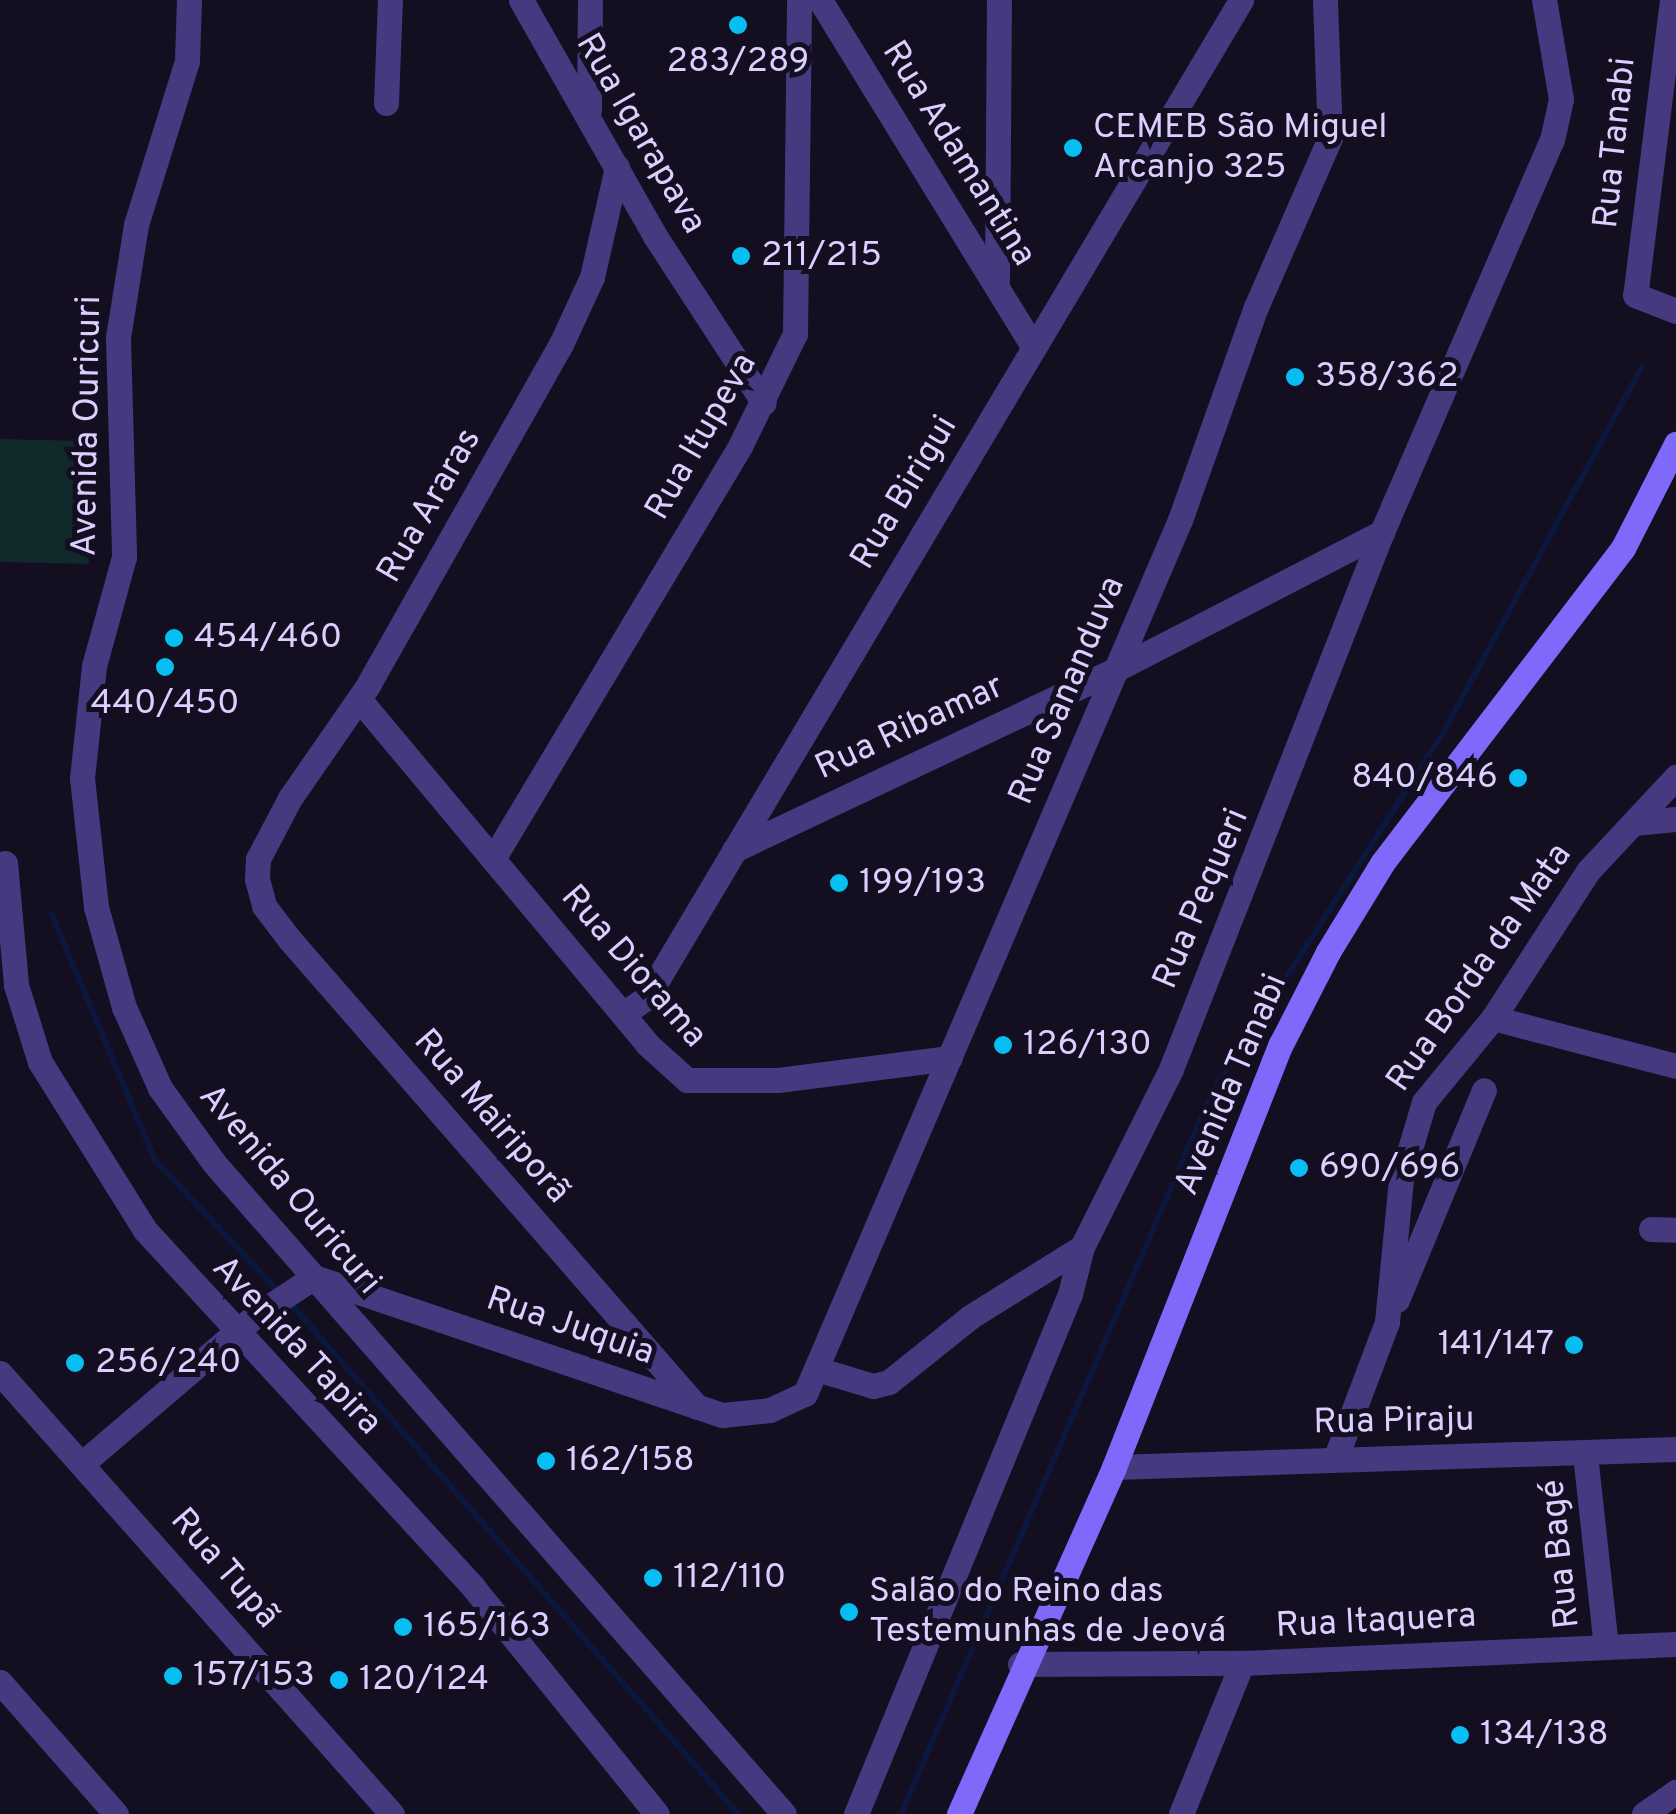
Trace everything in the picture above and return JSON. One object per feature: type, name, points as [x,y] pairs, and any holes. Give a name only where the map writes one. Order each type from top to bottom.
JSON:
[{"type":"street","name":"Avenida Ouricuri","points":[[189,0],[187,61],[136,225],[118,338],[124,557],[94,666],[84,832],[124,1007],[160,1088],[306,1280],[784,1814]]},
{"type":"street","points":[[386,103],[390,0]]},
{"type":"street","name":"Rua Igarapava","points":[[522,0],[589,110],[617,167],[764,403]]},
{"type":"street","points":[[589,110],[590,0]]},
{"type":"street","name":"Rua Itupeva","points":[[493,860],[764,403],[796,334],[799,0]]},
{"type":"street","name":"Rua Adamantina","points":[[820,0],[1034,346]]},
{"type":"street","points":[[997,281],[998,0]]},
{"type":"street","name":"Rua Birigui","points":[[623,1014],[647,996],[1240,0]]},
{"type":"street","name":"Rua Sananduva","points":[[805,1394],[820,1370],[1115,670],[1330,138],[1326,0]]},
{"type":"street","name":"Rua Pequeri","points":[[856,1814],[1070,1294],[1082,1247],[1171,1069],[1382,532],[1552,140],[1562,98],[1544,0]]},
{"type":"street","name":"Rua Tanabi","points":[[1672,0],[1635,295],[1676,311]]},
{"type":"street","name":"Rua Araras","points":[[258,859],[359,699],[561,344],[592,277],[617,167]]},
{"type":"street","name":"Avenida Tanabi","points":[[959,1814],[1020,1664],[1114,1467],[1281,1044],[1328,952],[1382,862],[1623,548],[1676,444]]},
{"type":"street","name":"Rua Ribamar","points":[[734,850],[1115,670],[1382,532]]},
{"type":"street","name":"Rua Diorama","points":[[359,699],[623,1014],[687,1080],[778,1080],[950,1058]]},
{"type":"street","name":"Rua Borda da Mata","points":[[1336,1456],[1387,1322],[1409,1136],[1445,1072],[1493,1018],[1588,871],[1676,777]]},
{"type":"street","points":[[1634,823],[1676,818]]},
{"type":"street","name":"Rua Mairiporã","points":[[258,859],[264,906],[290,940],[699,1408]]},
{"type":"street","name":"Avenida Tapira","points":[[4,863],[16,985],[40,1062],[145,1230],[234,1334],[472,1587],[651,1812]]},
{"type":"street","points":[[1493,1018],[1676,1066]]},
{"type":"street","points":[[1387,1322],[1484,1090]]},
{"type":"street","points":[[820,1370],[874,1386],[906,1372],[970,1316],[1082,1247]]},
{"type":"street","points":[[84,1462],[256,1315],[306,1280]]},
{"type":"street","name":"Rua Juquia","points":[[306,1280],[699,1408],[749,1415],[805,1394]]},
{"type":"street","name":"Rua Tupã","points":[[0,1373],[84,1462],[392,1814]]},
{"type":"street","name":"Rua Piraju","points":[[1114,1467],[1336,1456],[1585,1454],[1676,1449]]},
{"type":"street","name":"Rua Bagé","points":[[1585,1454],[1606,1647]]},
{"type":"street","name":"Rua Itaquera","points":[[1020,1664],[1242,1664],[1676,1644]]},
{"type":"street","points":[[1181,1814],[1242,1664]]},
{"type":"street","points":[[0,1682],[116,1814]]},
{"type":"street","points":[[1644,1814],[1676,1792]]},
{"type":"green space","points":[[0,439],[82,441],[89,564],[0,562]]},
{"type":"waterway","points":[[901,1814],[1212,1093],[1443,733],[1642,366]]},
{"type":"waterway","points":[[52,915],[155,1160],[280,1293]]},
{"type":"waterway","points":[[289,1302],[738,1814]]},
{"type":"place","name":"283/289","points":[[738,25]]},
{"type":"place","name":"CEMEB São Miguel Arcanjo 325","points":[[1073,148]]},
{"type":"place","name":"211/215","points":[[741,256]]},
{"type":"place","name":"358/362","points":[[1295,377]]},
{"type":"place","name":"454/460","points":[[174,638]]},
{"type":"place","name":"440/450","points":[[165,667]]},
{"type":"place","name":"840/846","points":[[1518,778]]},
{"type":"place","name":"199/193","points":[[839,883]]},
{"type":"place","name":"126/130","points":[[1003,1045]]},
{"type":"place","name":"690/696","points":[[1299,1168]]},
{"type":"place","name":"141/147","points":[[1574,1345]]},
{"type":"place","name":"256/240","points":[[75,1363]]},
{"type":"place","name":"162/158","points":[[546,1461]]},
{"type":"place","name":"112/110","points":[[653,1578]]},
{"type":"place","name":"Salão do Reino das Testemunhas de Jeová","points":[[849,1612]]},
{"type":"place","name":"165/163","points":[[403,1627]]},
{"type":"place","name":"157/153","points":[[173,1676]]},
{"type":"place","name":"120/124","points":[[339,1680]]},
{"type":"place","name":"134/138","points":[[1460,1735]]}]
